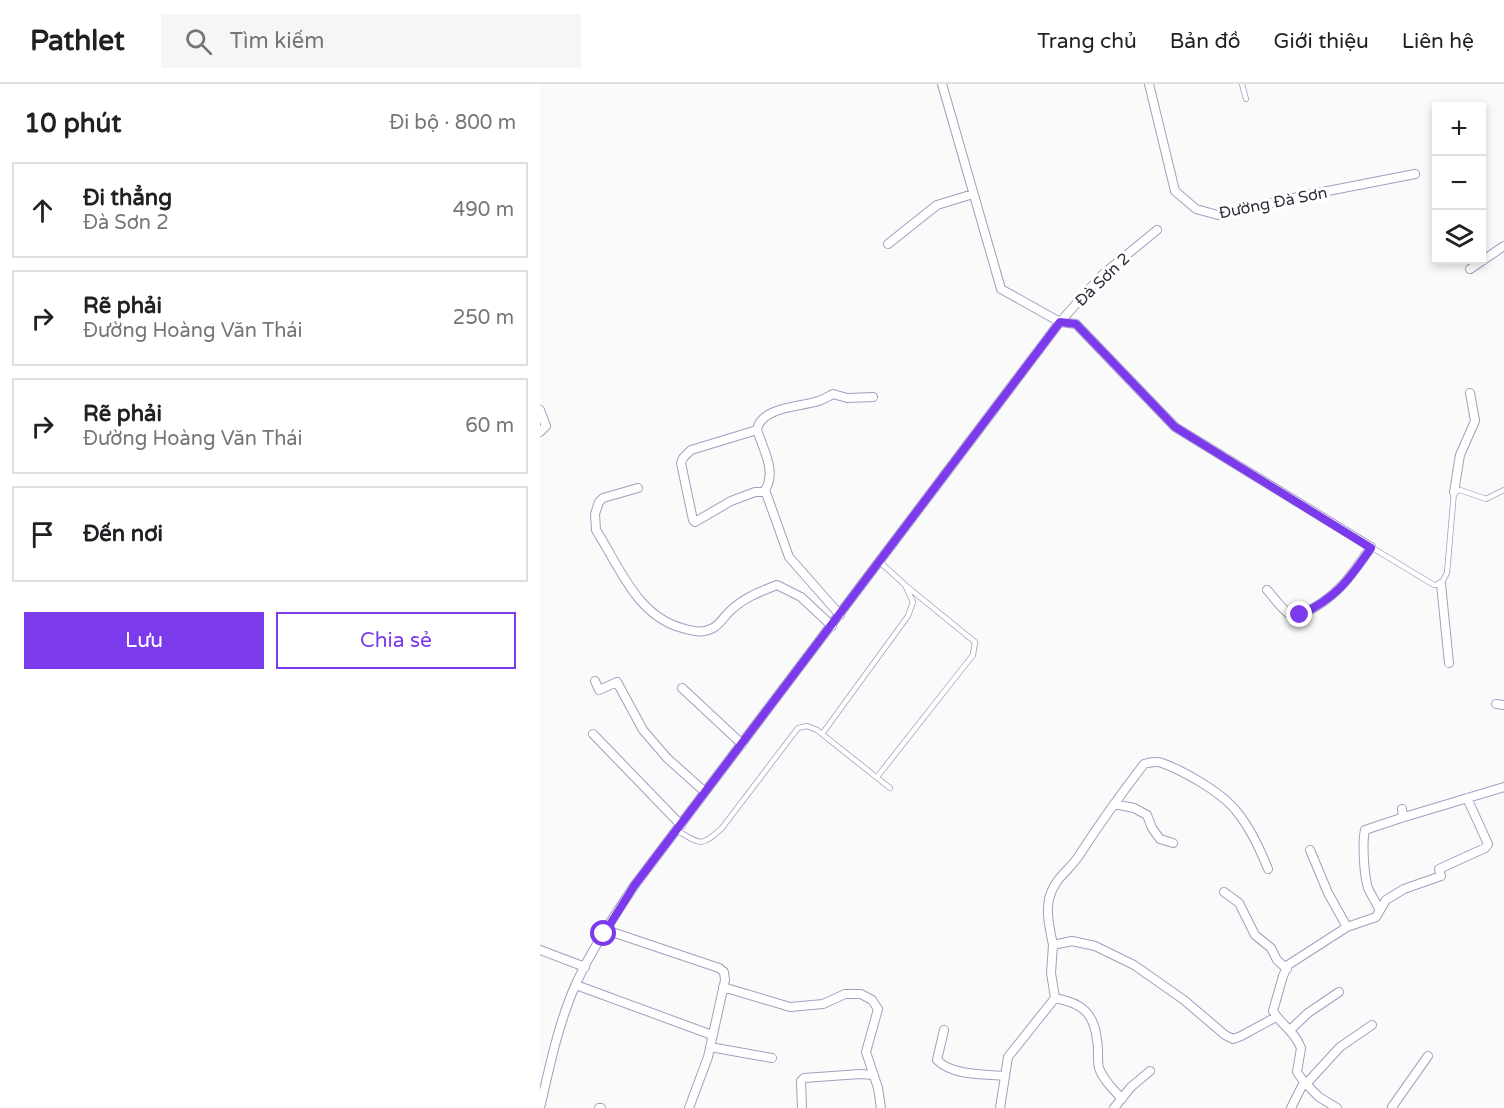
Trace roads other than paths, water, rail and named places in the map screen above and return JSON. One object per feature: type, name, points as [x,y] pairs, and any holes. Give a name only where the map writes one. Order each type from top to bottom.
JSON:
[{"type":"street","points":[[942,84],[1001,289],[1060,322],[1076,324],[1175,427],[1371,548],[1333,596],[1300,615],[1288,614],[1267,590]]},
{"type":"street","name":"Đường Đà Sơn","points":[[1149,84],[1175,191],[1196,209],[1218,215],[1415,174]]},
{"type":"street","points":[[888,244],[937,205],[973,194]]},
{"type":"street","name":"Đà Sơn 2","points":[[540,1108],[551,1059],[576,985],[606,930],[634,886],[1060,322],[1102,275],[1157,230]]},
{"type":"street","points":[[1470,269],[1504,246]]},
{"type":"street","points":[[1454,492],[1460,455],[1474,421],[1470,393]]},
{"type":"street","points":[[840,615],[789,557],[765,492],[770,482],[771,472],[757,430],[759,421],[771,413],[818,402],[833,394],[848,398],[873,398]]},
{"type":"street","points":[[540,410],[546,426],[540,432]]},
{"type":"street","points":[[757,430],[691,450],[681,463],[695,522],[730,501],[755,492],[765,492]]},
{"type":"street","points":[[638,488],[603,498],[599,502],[595,523],[596,530],[634,593],[651,613],[671,626],[699,633],[715,628],[729,611],[749,596],[777,585],[801,597],[832,626]]},
{"type":"street","points":[[1441,584],[1449,663]]},
{"type":"street","points":[[595,681],[599,690],[617,682],[643,730],[667,758],[705,792]]},
{"type":"street","points":[[682,688],[742,744]]},
{"type":"street","points":[[593,734],[678,827]]},
{"type":"street","points":[[1000,1108],[1008,1058],[1055,998],[1051,973],[1053,945],[1047,916],[1050,897],[1059,877],[1079,857],[1086,842],[1144,764],[1152,761],[1161,762],[1211,790],[1236,809],[1253,835],[1268,870]]},
{"type":"street","points":[[1379,909],[1368,888],[1365,874],[1363,838],[1365,830],[1401,813],[1504,787]]},
{"type":"street","points":[[1336,1108],[1319,1097],[1297,1072],[1301,1048],[1290,1030],[1273,1011],[1288,965],[1347,927],[1376,917],[1386,900],[1404,889],[1441,876],[1439,869],[1487,845],[1467,798]]},
{"type":"street","points":[[1114,804],[1134,808],[1147,815],[1152,828],[1161,839],[1173,843]]},
{"type":"street","points":[[1310,850],[1328,893],[1347,927]]},
{"type":"street","points":[[1224,892],[1239,903],[1255,935],[1271,948],[1277,960],[1287,969]]},
{"type":"street","points":[[606,930],[719,968],[724,972],[710,1047],[689,1108]]},
{"type":"street","points":[[1053,945],[1072,941],[1095,946],[1134,965],[1184,1000],[1225,1035],[1233,1039],[1276,1017]]},
{"type":"street","points":[[540,950],[585,968]]},
{"type":"street","points":[[576,985],[712,1035]]},
{"type":"street","points":[[723,987],[790,1007],[823,1004],[846,994],[861,994],[872,1000],[878,1010],[867,1052],[880,1108]]},
{"type":"street","points":[[1290,1030],[1308,1013],[1339,992]]},
{"type":"street","points":[[1055,998],[1071,1001],[1082,1007],[1090,1017],[1097,1038],[1099,1068],[1122,1099]]},
{"type":"street","points":[[1291,1108],[1305,1083],[1340,1047],[1372,1025]]},
{"type":"street","points":[[944,1030],[937,1060],[944,1067],[966,1073],[1005,1076]]},
{"type":"street","points":[[710,1047],[772,1058]]},
{"type":"street","points":[[1393,1108],[1428,1056]]},
{"type":"street","points":[[1114,1108],[1150,1071]]},
{"type":"street","points":[[802,1108],[801,1081],[804,1078],[874,1075]]},
{"type":"lane","points":[[1242,84],[1246,99]]},
{"type":"lane","points":[[1371,548],[1434,585],[1441,584],[1447,573],[1454,492],[1460,490],[1486,499],[1504,490]]},
{"type":"lane","points":[[877,777],[973,655],[975,642],[880,562]]},
{"type":"lane","points":[[822,734],[908,616],[913,602],[905,585]]},
{"type":"lane","points":[[678,827],[698,843],[707,842],[722,828],[798,728],[807,726],[822,734],[890,788]]}]
